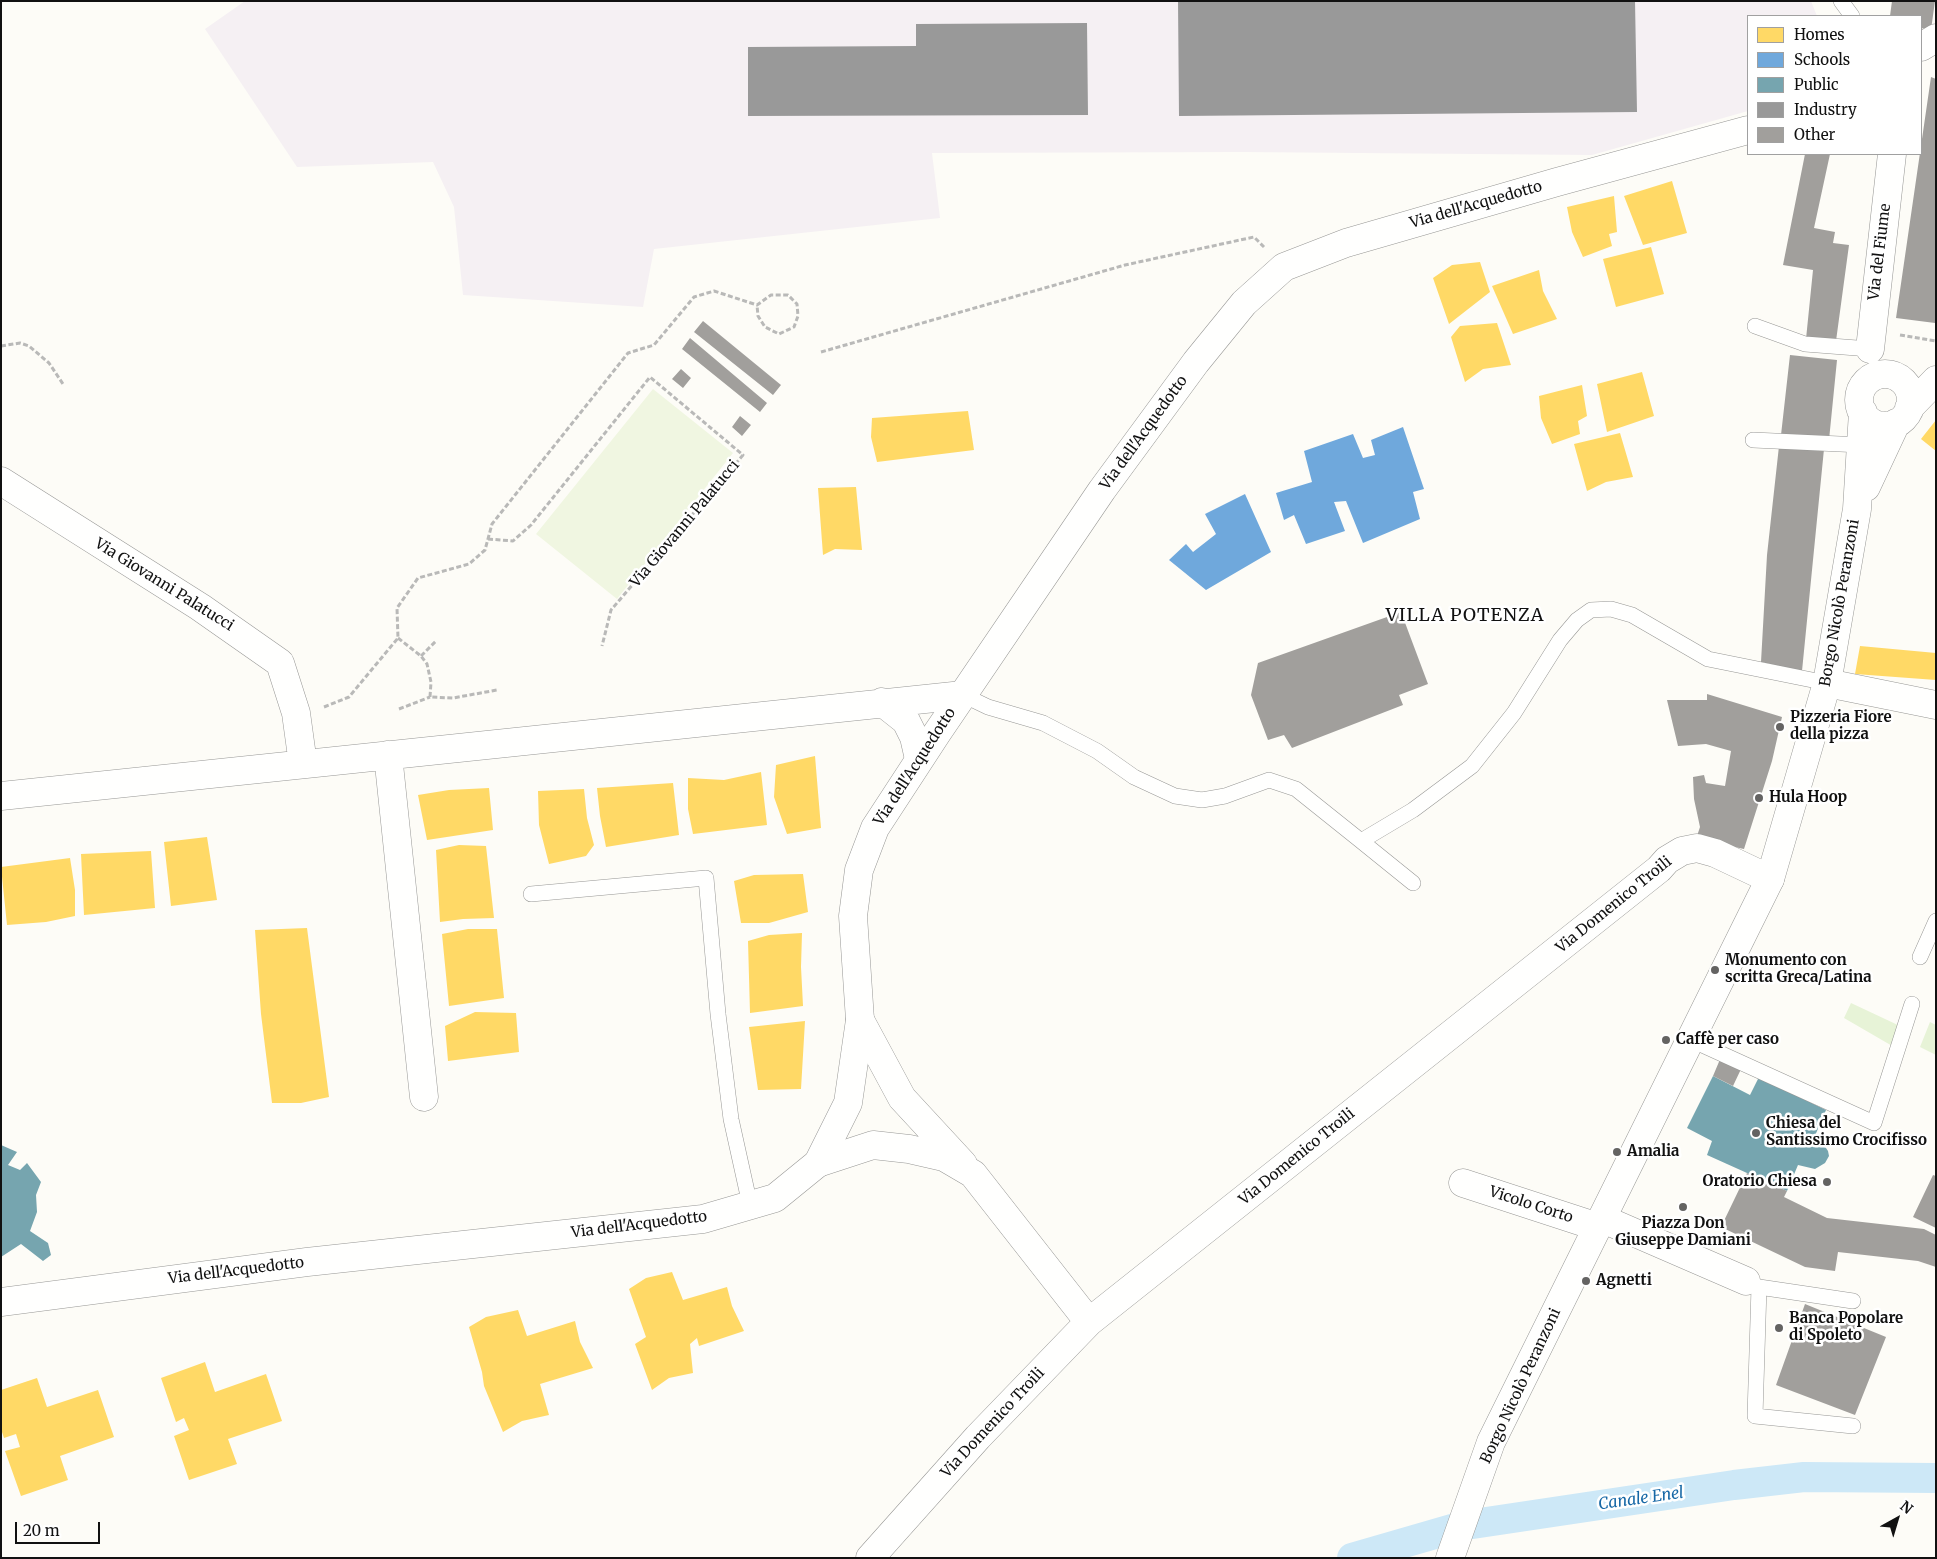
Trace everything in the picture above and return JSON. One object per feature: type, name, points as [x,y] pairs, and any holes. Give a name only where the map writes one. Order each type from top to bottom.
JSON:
[{"type":"street","points":[[1922,47],[1936,38]]},
{"type":"street","name":"Via dell'Acquedotto","points":[[1,1302],[307,1262],[703,1219],[775,1198],[818,1163],[848,1103],[860,1020],[853,916],[859,870],[875,828],[919,759],[1102,490],[1196,362],[1244,303],[1284,267],[1346,243],[1747,130]]},
{"type":"street","name":"Via del Fiume","points":[[1864,386],[1870,349],[1892,155]]},
{"type":"street","points":[[1870,349],[1901,397]]},
{"type":"street","points":[[1864,386],[1876,376],[1901,397]]},
{"type":"street","points":[[1863,412],[1870,420],[1879,425],[1901,397],[1918,385],[1936,379]]},
{"type":"street","name":"Borgo Nicolò Peranzoni","points":[[1450,1558],[1491,1442],[1670,1084],[1689,1039],[1770,879],[1828,683],[1857,509],[1863,412],[1860,398],[1864,386]]},
{"type":"street","name":"Borgo Nicolò Peranzoni","points":[[1857,509],[1901,397]]},
{"type":"street","name":"Via Giovanni Palatucci","points":[[1,481],[200,607],[280,663],[296,713],[303,764]]},
{"type":"street","points":[[1828,683],[1936,705]]},
{"type":"street","points":[[1,796],[962,695]]},
{"type":"street","points":[[882,702],[906,721],[914,737],[919,759]]},
{"type":"street","points":[[388,755],[424,1098]]},
{"type":"street","name":"Via Domenico Troili","points":[[870,1558],[978,1437],[1089,1322],[1659,870],[1667,860],[1682,851],[1697,848],[1715,853],[1770,879]]},
{"type":"street","points":[[860,1020],[902,1098],[973,1174],[1089,1322]]},
{"type":"street","points":[[818,1163],[873,1145],[909,1149],[944,1157],[973,1174]]},
{"type":"street","name":"Vicolo Corto","points":[[1464,1183],[1600,1223]]},
{"type":"street","points":[[1600,1223],[1752,1284]]},
{"type":"lane","points":[[1841,1],[1851,15]]},
{"type":"lane","points":[[1755,326],[1805,344],[1870,349]]},
{"type":"lane","points":[[1753,440],[1862,445]]},
{"type":"lane","points":[[1361,841],[1413,810],[1472,766],[1514,713],[1560,640],[1577,620],[1592,610],[1611,609],[1632,615],[1674,642],[1708,659],[1828,683]]},
{"type":"lane","points":[[962,695],[988,707],[1043,723],[1097,751],[1134,778],[1175,796],[1202,800],[1225,796],[1270,780],[1296,789],[1413,883]]},
{"type":"lane","points":[[531,894],[706,878],[718,1014],[731,1119],[750,1205]]},
{"type":"lane","points":[[1920,957],[1936,921]]},
{"type":"lane","points":[[1689,1039],[1874,1123],[1912,1004]]},
{"type":"lane","points":[[1853,1301],[1752,1284],[1755,1416],[1853,1426]]},
{"type":"path","points":[[821,352],[1076,278],[1254,237],[1284,267]]},
{"type":"path","points":[[296,713],[350,697],[398,638],[397,608],[418,578],[469,564],[485,550],[492,524],[628,353],[654,345],[694,296],[714,291],[757,304],[771,295],[788,295],[797,304],[798,316],[794,327],[779,334],[765,327],[758,316],[757,304]]},
{"type":"path","points":[[1892,333],[1936,341]]},
{"type":"path","points":[[1,346],[20,343],[30,346],[49,363],[62,384]]},
{"type":"path","name":"Via Giovanni Palatucci","points":[[488,539],[513,541],[531,525],[650,377],[743,455],[612,610],[602,646]]},
{"type":"path","points":[[398,638],[421,656],[427,664],[431,682],[430,697]]},
{"type":"path","points":[[421,656],[436,640]]},
{"type":"path","points":[[398,709],[430,697],[453,698],[497,690]]},
{"type":"shaded area","points":[[245,1],[1811,1],[1817,15],[1747,15],[1747,111],[1592,155],[1242,152],[932,153],[940,218],[654,249],[643,307],[463,295],[454,207],[433,162],[297,167],[205,29]]},
{"type":"green space","points":[[653,389],[733,453],[617,599],[536,534]]},
{"type":"green space","points":[[1851,1003],[1900,1026],[1894,1047],[1844,1018]]},
{"type":"green space","points":[[1930,1022],[1936,1025],[1936,1055],[1920,1047]]},
{"type":"building: Homes","points":[[1672,181],[1687,233],[1643,245],[1624,196]]},
{"type":"building: Homes","points":[[1614,196],[1617,232],[1609,234],[1612,246],[1583,257],[1572,232],[1567,207]]},
{"type":"building: Homes","points":[[1651,247],[1664,294],[1616,307],[1603,259]]},
{"type":"building: Homes","points":[[1480,262],[1490,292],[1449,324],[1433,278],[1452,265]]},
{"type":"building: Homes","points":[[1539,270],[1543,291],[1557,319],[1513,334],[1492,286]]},
{"type":"building: Homes","points":[[1497,323],[1511,365],[1483,369],[1465,382],[1451,337],[1460,326]]},
{"type":"building: Homes","points":[[1642,372],[1654,416],[1607,432],[1597,384]]},
{"type":"building: Homes","points":[[1582,385],[1587,416],[1578,421],[1580,434],[1552,444],[1541,418],[1539,396]]},
{"type":"building: Homes","points":[[968,411],[974,450],[877,462],[871,437],[872,418]]},
{"type":"building: Homes","points":[[1936,420],[1936,451],[1921,439]]},
{"type":"building: Homes","points":[[1620,433],[1633,477],[1606,482],[1587,491],[1574,444]]},
{"type":"building: Homes","points":[[856,487],[862,550],[835,549],[823,555],[818,488]]},
{"type":"building: Homes","points":[[1860,646],[1936,653],[1936,680],[1855,674]]},
{"type":"building: Homes","points":[[815,756],[821,828],[787,834],[774,797],[776,765]]},
{"type":"building: Homes","points":[[761,772],[767,825],[693,834],[688,809],[688,778],[724,780]]},
{"type":"building: Homes","points":[[673,783],[679,835],[606,847],[597,788]]},
{"type":"building: Homes","points":[[489,788],[493,830],[427,840],[418,795],[449,790]]},
{"type":"building: Homes","points":[[584,789],[587,818],[594,845],[586,856],[549,864],[539,825],[538,791]]},
{"type":"building: Homes","points":[[207,837],[217,900],[171,906],[164,842]]},
{"type":"building: Homes","points":[[459,845],[486,846],[494,918],[440,922],[436,850]]},
{"type":"building: Homes","points":[[151,851],[155,908],[84,915],[81,854]]},
{"type":"building: Homes","points":[[70,858],[75,890],[75,916],[46,922],[7,925],[1,867]]},
{"type":"building: Homes","points":[[803,874],[808,912],[769,923],[741,923],[734,881],[754,875]]},
{"type":"building: Homes","points":[[307,928],[329,1097],[301,1103],[272,1103],[261,1014],[255,930]]},
{"type":"building: Homes","points":[[468,929],[497,929],[504,998],[449,1006],[442,934]]},
{"type":"building: Homes","points":[[802,933],[803,1006],[750,1013],[748,941],[769,935]]},
{"type":"building: Homes","points":[[475,1012],[516,1013],[519,1052],[448,1061],[445,1026]]},
{"type":"building: Homes","points":[[805,1021],[801,1089],[758,1090],[749,1027]]},
{"type":"building: Homes","points":[[672,1272],[683,1300],[727,1287],[732,1306],[744,1331],[699,1346],[697,1338],[690,1344],[693,1373],[669,1378],[652,1390],[635,1344],[646,1337],[629,1289],[646,1278]]},
{"type":"building: Homes","points":[[518,1310],[527,1336],[575,1321],[580,1342],[593,1368],[540,1384],[549,1415],[522,1421],[503,1432],[484,1386],[482,1372],[469,1327],[486,1317]]},
{"type":"building: Homes","points":[[205,1362],[215,1392],[266,1374],[282,1421],[228,1439],[237,1464],[189,1480],[174,1436],[189,1430],[184,1418],[176,1422],[161,1378]]},
{"type":"building: Homes","points":[[37,1378],[47,1407],[98,1390],[114,1437],[60,1456],[68,1480],[21,1496],[5,1451],[20,1447],[16,1434],[4,1438],[1,1429],[1,1390]]},
{"type":"building: Schools","points":[[1403,427],[1424,489],[1413,492],[1420,519],[1363,543],[1346,501],[1334,502],[1345,531],[1306,544],[1294,515],[1284,520],[1276,493],[1312,482],[1304,451],[1353,434],[1363,458],[1375,455],[1371,440]]},
{"type":"building: Schools","points":[[1245,494],[1271,552],[1206,590],[1169,560],[1186,544],[1193,552],[1216,534],[1205,514]]},
{"type":"building: Public","name":"Chiesa del Santissimo Crocifisso","points":[[1713,1076],[1750,1095],[1759,1077],[1826,1110],[1814,1138],[1824,1145],[1828,1151],[1829,1156],[1825,1163],[1815,1169],[1798,1165],[1787,1191],[1707,1155],[1712,1141],[1687,1128]]},
{"type":"building: Public","points":[[1,1145],[17,1152],[8,1165],[20,1170],[27,1163],[41,1182],[36,1195],[37,1212],[30,1231],[48,1243],[51,1255],[43,1261],[21,1244],[1,1257]]},
{"type":"building: Industry","points":[[1178,1],[1635,1],[1637,112],[1179,116]]},
{"type":"building: Industry","points":[[1087,23],[1088,115],[748,116],[748,47],[916,46],[916,24]]},
{"type":"building: Other","points":[[1892,1],[1935,1],[1931,30],[1922,28],[1922,15],[1890,15]]},
{"type":"building: Other","points":[[1931,77],[1936,79],[1935,323],[1896,318],[1920,155],[1922,155],[1922,139]]},
{"type":"building: Other","points":[[1805,155],[1830,155],[1814,228],[1835,232],[1833,243],[1849,245],[1836,341],[1806,339],[1813,270],[1783,265]]},
{"type":"building: Other","points":[[703,321],[781,385],[773,395],[694,332]]},
{"type":"building: Other","points":[[690,338],[767,403],[760,412],[682,349]]},
{"type":"building: Other","points":[[1790,355],[1837,360],[1829,440],[1781,435]]},
{"type":"building: Other","points":[[681,369],[691,378],[683,388],[672,379]]},
{"type":"building: Other","points":[[740,416],[751,425],[742,436],[732,427]]},
{"type":"building: Other","points":[[1779,446],[1824,449],[1802,671],[1761,662],[1767,555]]},
{"type":"building: Other","points":[[1401,612],[1428,684],[1399,695],[1403,705],[1292,748],[1284,735],[1268,740],[1251,695],[1258,663]]},
{"type":"building: Other","points":[[1707,694],[1782,717],[1772,761],[1744,849],[1696,839],[1700,827],[1694,799],[1693,777],[1704,775],[1706,783],[1725,786],[1731,751],[1706,744],[1678,746],[1667,700],[1707,700]]},
{"type":"building: Other","points":[[1721,1057],[1742,1067],[1733,1086],[1713,1076]]},
{"type":"building: Other","points":[[1747,1173],[1787,1191],[1784,1197],[1827,1218],[1924,1229],[1936,1235],[1936,1267],[1918,1261],[1838,1252],[1835,1271],[1805,1267],[1721,1227]]},
{"type":"building: Other","points":[[1933,1175],[1936,1176],[1936,1228],[1913,1217]]},
{"type":"building: Other","points":[[1805,1304],[1886,1337],[1855,1415],[1776,1385]]},
{"type":"waterway","name":"Canale Enel","points":[[1352,1558],[1466,1525],[1734,1485],[1804,1477],[1936,1478]]},
{"type":"place","name":"Pizzeria Fiore della pizza","points":[[1780,727]]},
{"type":"place","name":"Hula Hoop","points":[[1759,798]]},
{"type":"place","name":"Monumento con scritta Greca/Latina","points":[[1715,970]]},
{"type":"place","name":"Caffè per caso","points":[[1666,1040]]},
{"type":"place","name":"Chiesa del Santissimo Crocifisso","points":[[1756,1133]]},
{"type":"place","name":"Amalia","points":[[1617,1152]]},
{"type":"place","name":"Oratorio Chiesa","points":[[1827,1182]]},
{"type":"place","name":"Piazza Don Giuseppe Damiani","points":[[1683,1207]]},
{"type":"place","name":"Agnetti","points":[[1586,1281]]},
{"type":"place","name":"Banca Popolare di Spoleto","points":[[1779,1328]]},
{"type":"district","name":"VILLA POTENZA","points":[[1465,616]]}]
